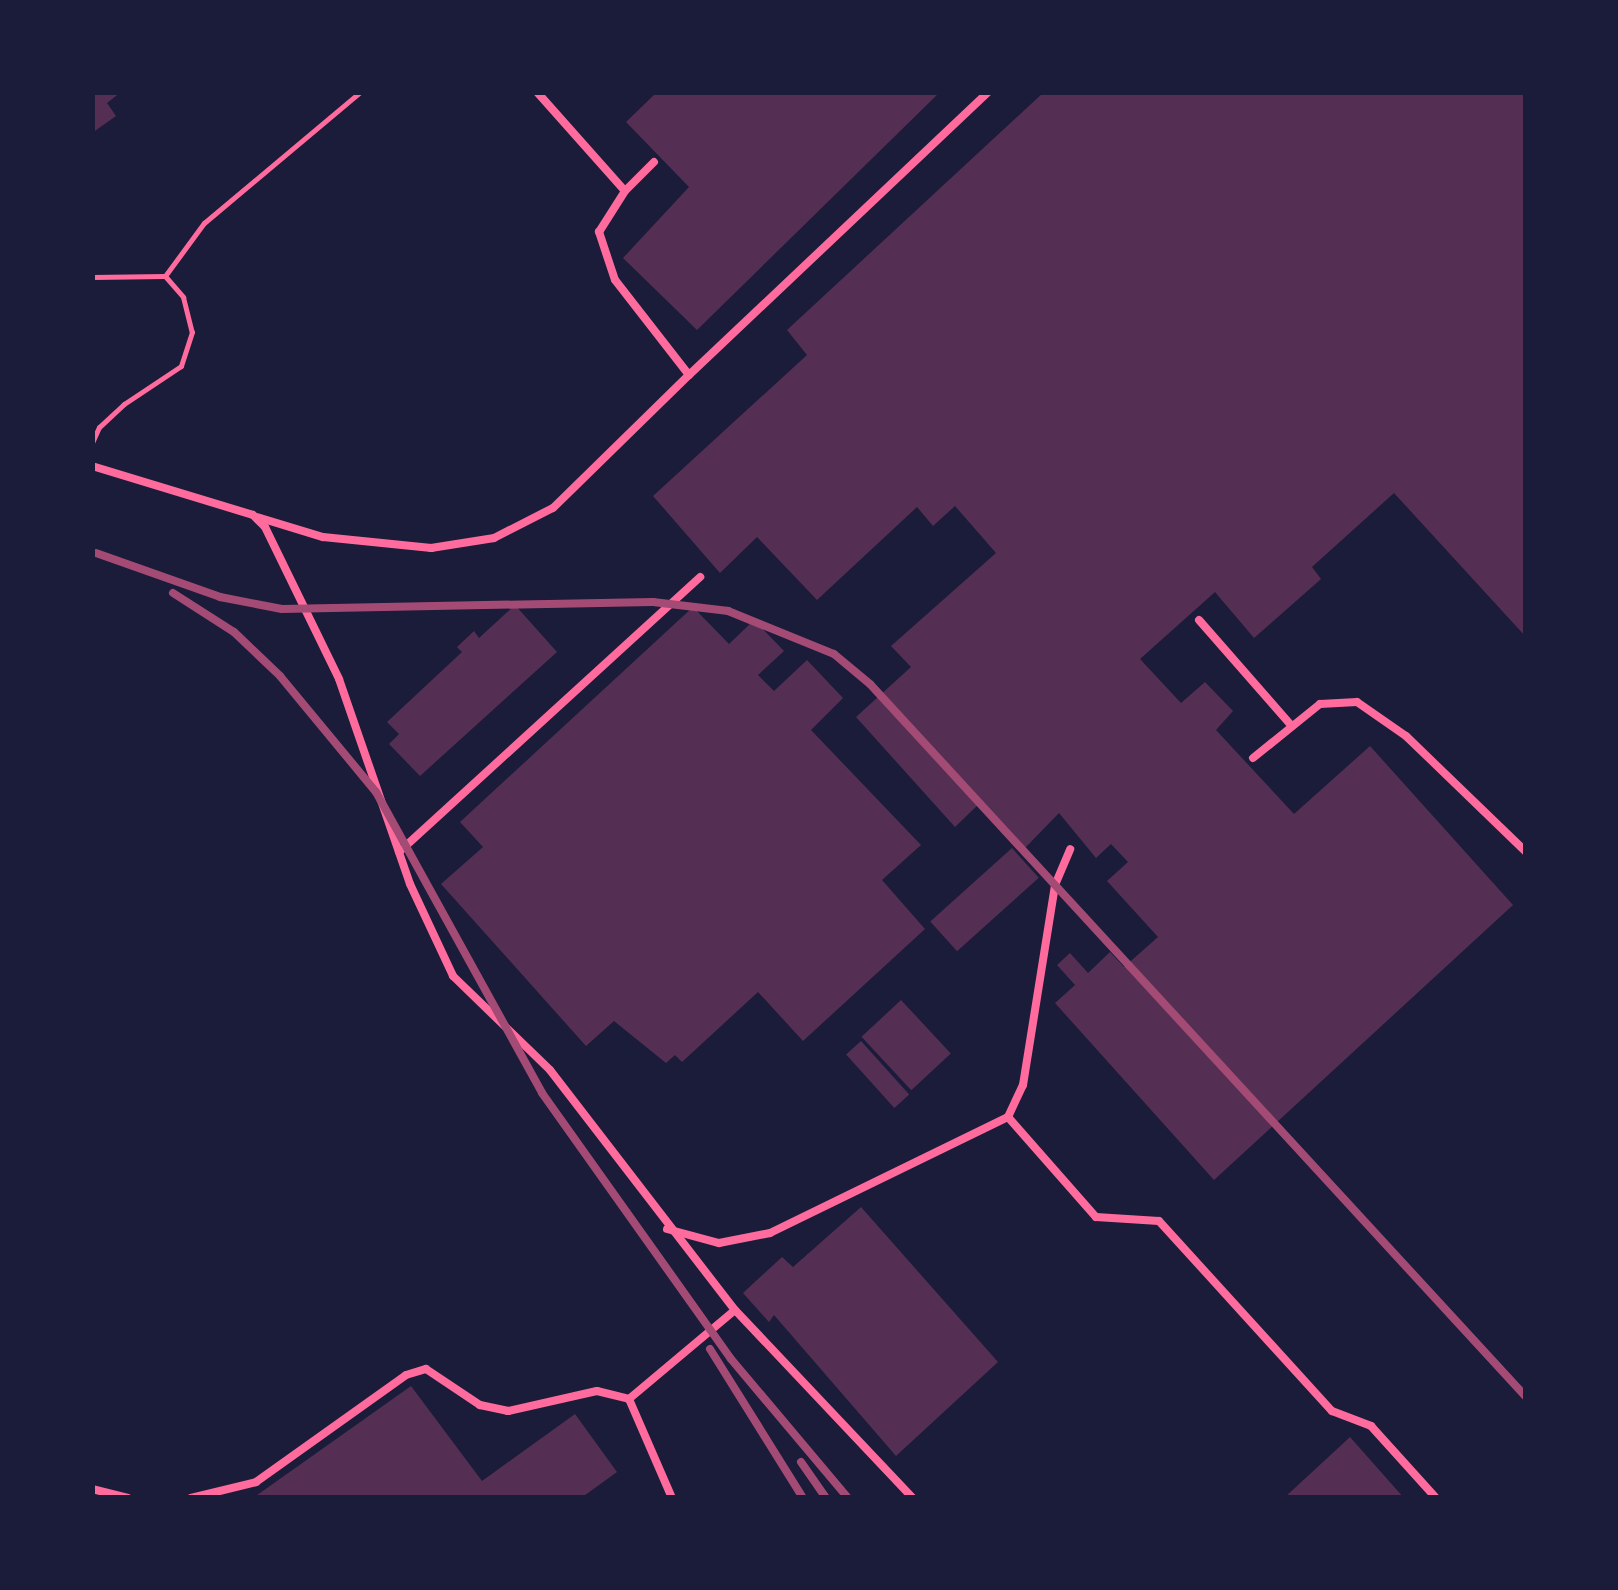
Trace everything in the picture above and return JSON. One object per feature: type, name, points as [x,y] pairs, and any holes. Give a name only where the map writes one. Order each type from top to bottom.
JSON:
[{"type":"lane","points":[[537,92],[625,191]]},
{"type":"lane","points":[[92,466],[253,515],[380,546],[431,548],[494,538],[553,508],[988,92]]},
{"type":"lane","points":[[654,162],[625,191],[599,232],[614,280],[689,374]]},
{"type":"lane","points":[[253,515],[280,552],[310,612],[362,736],[399,852],[453,976],[550,1070],[667,1229],[735,1310],[912,1498]]},
{"type":"lane","points":[[399,852],[700,576]]},
{"type":"lane","points":[[1199,620],[1290,724]]},
{"type":"lane","points":[[1254,758],[1290,724],[1320,704],[1357,702],[1406,736],[1526,852]]},
{"type":"lane","points":[[667,1229],[719,1243],[770,1233],[1008,1116],[1023,1084],[1055,886],[1070,849]]},
{"type":"lane","points":[[1008,1116],[1096,1217],[1159,1221],[1332,1411],[1370,1426],[1436,1498]]},
{"type":"lane","points":[[629,1399],[735,1310]]},
{"type":"lane","points":[[190,1498],[256,1482],[406,1375],[426,1369],[480,1404],[508,1411],[597,1391],[629,1399]]},
{"type":"lane","points":[[629,1399],[672,1498]]},
{"type":"lane","points":[[92,1489],[128,1498]]},
{"type":"path","points":[[165,276],[204,224],[360,92]]},
{"type":"path","points":[[92,276],[165,276]]},
{"type":"path","points":[[92,444],[99,427],[124,404],[181,366],[192,332],[182,297],[165,276]]},
{"type":"building","points":[[92,92],[121,92],[107,103],[116,116],[92,133]]},
{"type":"building","points":[[657,92],[940,92],[697,330],[623,258],[689,187],[626,122]]},
{"type":"building","points":[[1044,92],[1526,92],[1526,637],[1394,493],[1312,567],[1321,579],[1254,638],[1215,592],[1140,659],[1181,703],[1205,682],[1233,711],[1216,730],[1294,814],[1370,746],[1513,905],[1214,1180],[1055,1003],[1075,985],[1057,965],[1070,953],[1088,973],[1110,952],[1124,967],[1158,937],[1107,881],[1128,862],[1111,844],[1096,858],[1059,813],[1025,848],[982,801],[955,827],[856,717],[911,667],[891,646],[996,553],[955,506],[933,526],[917,507],[817,600],[757,537],[720,573],[653,496],[807,355],[787,330]]},
{"type":"building","points":[[515,605],[557,652],[420,776],[389,744],[399,734],[387,722],[462,652],[457,647],[474,631],[479,638]]},
{"type":"building","points":[[693,607],[729,644],[754,620],[784,651],[758,675],[774,691],[807,660],[843,698],[811,730],[921,845],[882,880],[925,929],[803,1041],[758,992],[682,1062],[675,1055],[666,1063],[614,1021],[586,1046],[441,884],[483,847],[460,822]]},
{"type":"building","points":[[1012,848],[1039,878],[957,951],[930,922]]},
{"type":"building","points":[[901,1000],[951,1053],[911,1090],[862,1037]]},
{"type":"building","points":[[861,1041],[909,1095],[894,1108],[846,1054]]},
{"type":"building","points":[[861,1207],[998,1362],[896,1456],[774,1315],[769,1322],[743,1293],[782,1257],[793,1267]]},
{"type":"building","points":[[411,1386],[482,1481],[575,1414],[617,1472],[581,1498],[253,1498]]},
{"type":"building","points":[[1350,1437],[1404,1498],[1284,1498]]},
{"type":"railway","points":[[96,553],[220,597],[282,609],[653,602],[728,611],[834,654],[870,684],[1526,1397]]},
{"type":"railway","points":[[173,593],[234,632],[280,676],[376,792],[542,1093],[731,1359],[848,1498]]},
{"type":"railway","points":[[710,1349],[803,1498]]},
{"type":"railway","points":[[801,1462],[826,1498]]}]
